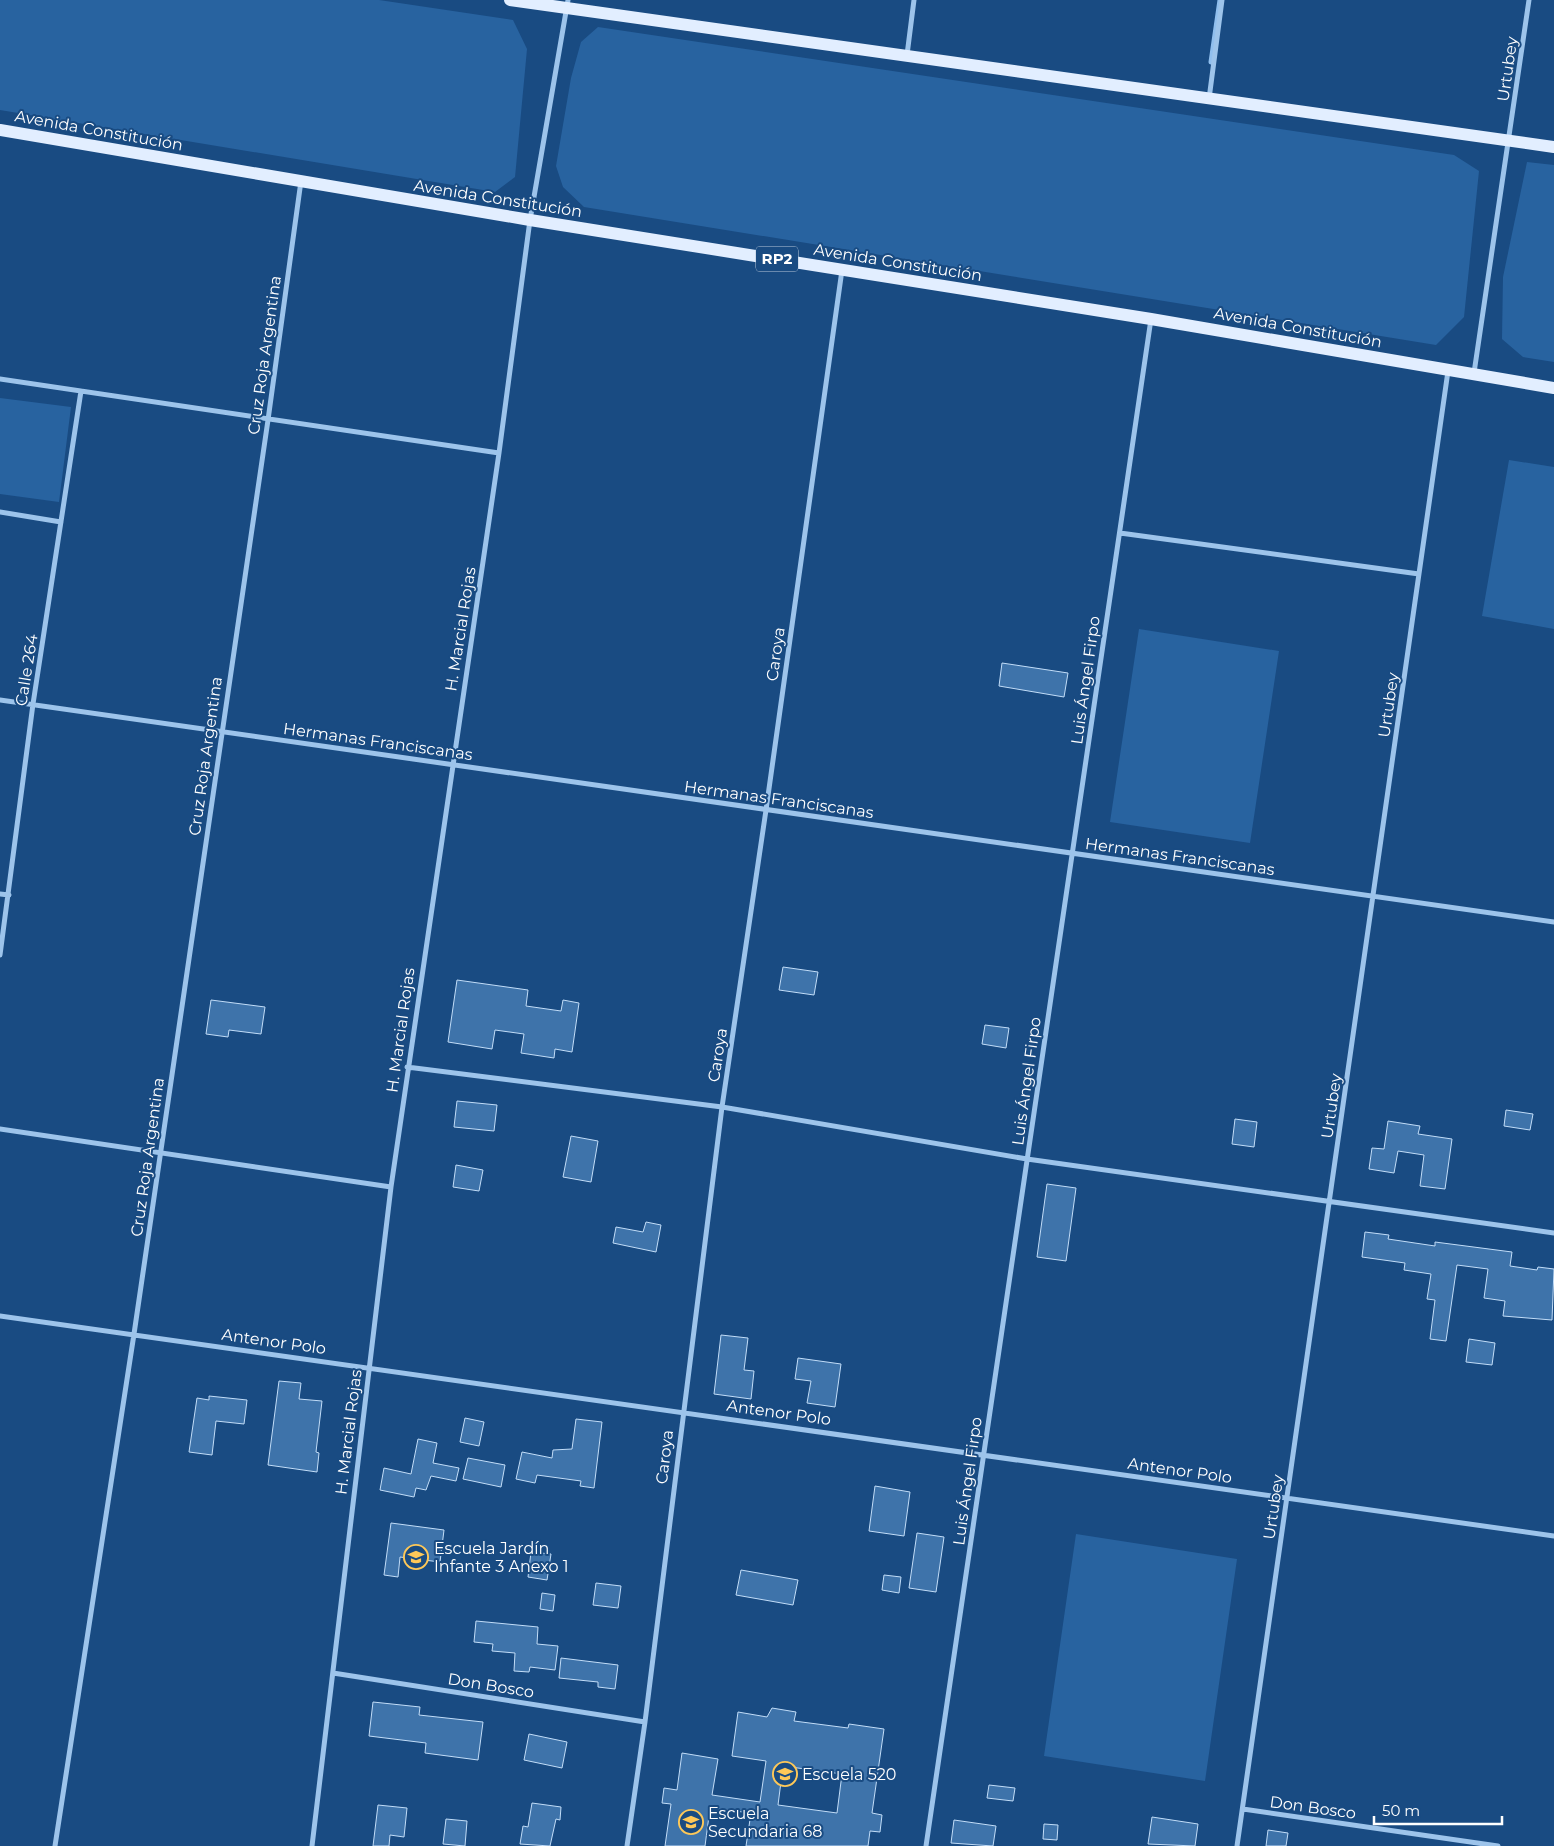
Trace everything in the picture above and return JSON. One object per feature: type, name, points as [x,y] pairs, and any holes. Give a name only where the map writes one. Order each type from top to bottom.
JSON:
[{"type":"main road","points":[[510,0],[567,4],[907,56],[1554,147]]},
{"type":"main road","name":"Avenida Constitución","points":[[0,130],[530,220],[1151,319],[1554,388]]},
{"type":"street","points":[[907,56],[914,0]]},
{"type":"street","points":[[1209,99],[1222,0]]},
{"type":"street","name":"Urtubey","points":[[1474,374],[1510,141],[1529,0]]},
{"type":"street","name":"H. Marcial Rojas","points":[[312,1846],[368,1367],[407,1066],[499,453],[530,220],[567,4]]},
{"type":"street","name":"Cruz Roja Argentina","points":[[55,1846],[134,1334],[268,420],[301,181]]},
{"type":"street","name":"Caroya","points":[[627,1846],[645,1722],[722,1107],[842,269]]},
{"type":"street","name":"Luis Ángel Firpo","points":[[926,1846],[1151,319]]},
{"type":"street","name":"Urtubey","points":[[1238,1846],[1448,370]]},
{"type":"street","points":[[0,379],[499,453]]},
{"type":"street","name":"Calle 264","points":[[0,955],[33,704],[82,390]]},
{"type":"street","points":[[0,512],[61,522]]},
{"type":"street","points":[[1120,533],[1419,574]]},
{"type":"street","name":"Hermanas Franciscanas","points":[[0,700],[1554,922]]},
{"type":"street","points":[[0,894],[9,895]]},
{"type":"street","points":[[407,1066],[722,1107],[1028,1159],[1554,1233]]},
{"type":"street","points":[[0,1129],[391,1187]]},
{"type":"street","name":"Antenor Polo","points":[[0,1316],[683,1411],[1554,1536]]},
{"type":"street","name":"Don Bosco","points":[[333,1673],[645,1722]]},
{"type":"street","name":"Don Bosco","points":[[1243,1809],[1498,1846]]},
{"type":"shaded area","points":[[0,0],[379,0],[513,20],[527,49],[515,177],[495,192],[0,110]]},
{"type":"shaded area","points":[[598,27],[1454,155],[1479,171],[1464,317],[1436,345],[584,207],[563,187],[556,166],[571,78],[581,42]]},
{"type":"shaded area","points":[[1527,162],[1554,165],[1554,362],[1523,357],[1502,339],[1503,277]]},
{"type":"shaded area","points":[[0,398],[71,407],[59,502],[0,494]]},
{"type":"shaded area","points":[[1509,460],[1554,467],[1554,629],[1482,616]]},
{"type":"shaded area","points":[[1139,629],[1279,651],[1250,843],[1110,822]]},
{"type":"shaded area","points":[[1076,1534],[1237,1559],[1205,1781],[1044,1756]]},
{"type":"building","points":[[1002,663],[1068,673],[1064,697],[999,686]]},
{"type":"building","points":[[783,967],[818,972],[814,995],[779,990]]},
{"type":"building","points":[[457,980],[528,990],[526,1006],[561,1011],[563,1000],[579,1003],[572,1052],[555,1049],[554,1058],[521,1053],[524,1034],[495,1030],[492,1049],[448,1042]]},
{"type":"building","points":[[211,1000],[265,1007],[261,1034],[229,1030],[228,1037],[206,1034]]},
{"type":"building","points":[[985,1025],[1009,1028],[1006,1048],[982,1044]]},
{"type":"building","points":[[457,1101],[497,1105],[494,1131],[454,1127]]},
{"type":"building","points":[[1506,1110],[1533,1114],[1530,1130],[1504,1126]]},
{"type":"building","points":[[1235,1119],[1257,1122],[1254,1147],[1232,1144]]},
{"type":"building","points":[[1388,1121],[1420,1126],[1418,1134],[1452,1139],[1445,1189],[1420,1186],[1424,1155],[1398,1151],[1394,1173],[1369,1169],[1372,1148],[1384,1149]]},
{"type":"building","points":[[571,1136],[598,1141],[591,1182],[563,1177]]},
{"type":"building","points":[[456,1165],[483,1170],[479,1191],[453,1187]]},
{"type":"building","points":[[1047,1184],[1076,1188],[1066,1261],[1037,1257]]},
{"type":"building","points":[[646,1222],[661,1225],[656,1252],[613,1243],[616,1227],[643,1232]]},
{"type":"building","points":[[1365,1232],[1389,1235],[1388,1239],[1435,1246],[1435,1242],[1512,1252],[1510,1266],[1537,1270],[1538,1267],[1554,1269],[1552,1320],[1503,1316],[1505,1301],[1484,1298],[1488,1269],[1457,1265],[1446,1341],[1430,1339],[1435,1300],[1427,1299],[1431,1274],[1404,1270],[1405,1263],[1362,1257]]},
{"type":"building","points":[[721,1335],[748,1338],[744,1370],[754,1371],[751,1399],[714,1394]]},
{"type":"building","points":[[1469,1339],[1495,1343],[1492,1365],[1466,1362]]},
{"type":"building","points":[[798,1358],[841,1364],[835,1407],[807,1403],[811,1381],[795,1379]]},
{"type":"building","points":[[279,1381],[301,1383],[299,1399],[322,1401],[316,1452],[319,1453],[317,1472],[268,1465]]},
{"type":"building","points":[[209,1396],[247,1400],[244,1424],[216,1421],[212,1455],[189,1452],[197,1398],[209,1400]]},
{"type":"building","points":[[465,1418],[484,1422],[479,1446],[460,1442]]},
{"type":"building","points":[[576,1419],[602,1422],[594,1488],[580,1486],[581,1481],[537,1475],[535,1483],[516,1479],[522,1452],[552,1458],[553,1450],[572,1449]]},
{"type":"building","points":[[418,1439],[437,1443],[433,1463],[459,1468],[456,1481],[431,1476],[426,1490],[416,1488],[414,1497],[380,1490],[384,1468],[411,1474]]},
{"type":"building","points":[[468,1458],[505,1465],[501,1487],[463,1479]]},
{"type":"building","points":[[875,1486],[910,1492],[904,1536],[869,1531]]},
{"type":"building","points":[[391,1523],[444,1530],[440,1562],[400,1557],[398,1577],[384,1575]]},
{"type":"building","points":[[917,1533],[944,1537],[936,1592],[909,1588]]},
{"type":"building","points":[[531,1552],[551,1554],[547,1580],[528,1577]]},
{"type":"building","points":[[741,1570],[798,1580],[793,1605],[736,1595]]},
{"type":"building","points":[[884,1575],[901,1577],[899,1593],[882,1590]]},
{"type":"building","points":[[596,1583],[621,1586],[618,1608],[593,1605]]},
{"type":"building","points":[[542,1593],[555,1595],[553,1611],[540,1609]]},
{"type":"building","points":[[476,1621],[538,1627],[537,1644],[558,1646],[555,1670],[530,1667],[529,1672],[514,1671],[515,1653],[492,1651],[493,1644],[474,1642]]},
{"type":"building","points":[[561,1658],[618,1665],[615,1689],[598,1687],[598,1682],[559,1678]]},
{"type":"building","points":[[373,1702],[420,1707],[419,1715],[483,1722],[478,1760],[425,1753],[426,1743],[369,1736]]},
{"type":"building","points":[[772,1708],[796,1712],[794,1721],[848,1728],[849,1724],[884,1729],[872,1813],[882,1815],[880,1832],[870,1831],[868,1846],[746,1846],[751,1813],[710,1808],[705,1846],[665,1846],[671,1804],[662,1803],[664,1788],[677,1790],[682,1753],[718,1759],[712,1795],[760,1802],[766,1761],[732,1756],[738,1712],[767,1717]],"holes":[[[783,1766],[842,1774],[837,1813],[778,1805]]]},
{"type":"building","points":[[529,1734],[567,1742],[562,1768],[524,1760]]},
{"type":"building","points":[[989,1785],[1015,1788],[1013,1801],[987,1798]]},
{"type":"building","points":[[532,1803],[561,1807],[560,1820],[556,1819],[550,1846],[520,1844],[523,1826],[528,1827]]},
{"type":"building","points":[[378,1805],[407,1808],[404,1837],[390,1835],[389,1846],[373,1846]]},
{"type":"building","points":[[1152,1817],[1198,1824],[1195,1846],[1148,1844]]},
{"type":"building","points":[[446,1819],[467,1821],[465,1846],[443,1844]]},
{"type":"building","points":[[954,1820],[996,1826],[993,1846],[951,1843]]},
{"type":"building","points":[[1044,1824],[1058,1825],[1057,1840],[1043,1839]]},
{"type":"building","points":[[1268,1830],[1288,1833],[1286,1846],[1266,1846]]},
{"type":"waterway","points":[[1211,62],[1220,0]]},
{"type":"place","name":"Escuela Jardín Infante 3 Anexo 1","points":[[416,1557]]},
{"type":"place","name":"Escuela 520","points":[[785,1774]]},
{"type":"place","name":"Escuela Secundaria 68","points":[[691,1822]]}]
